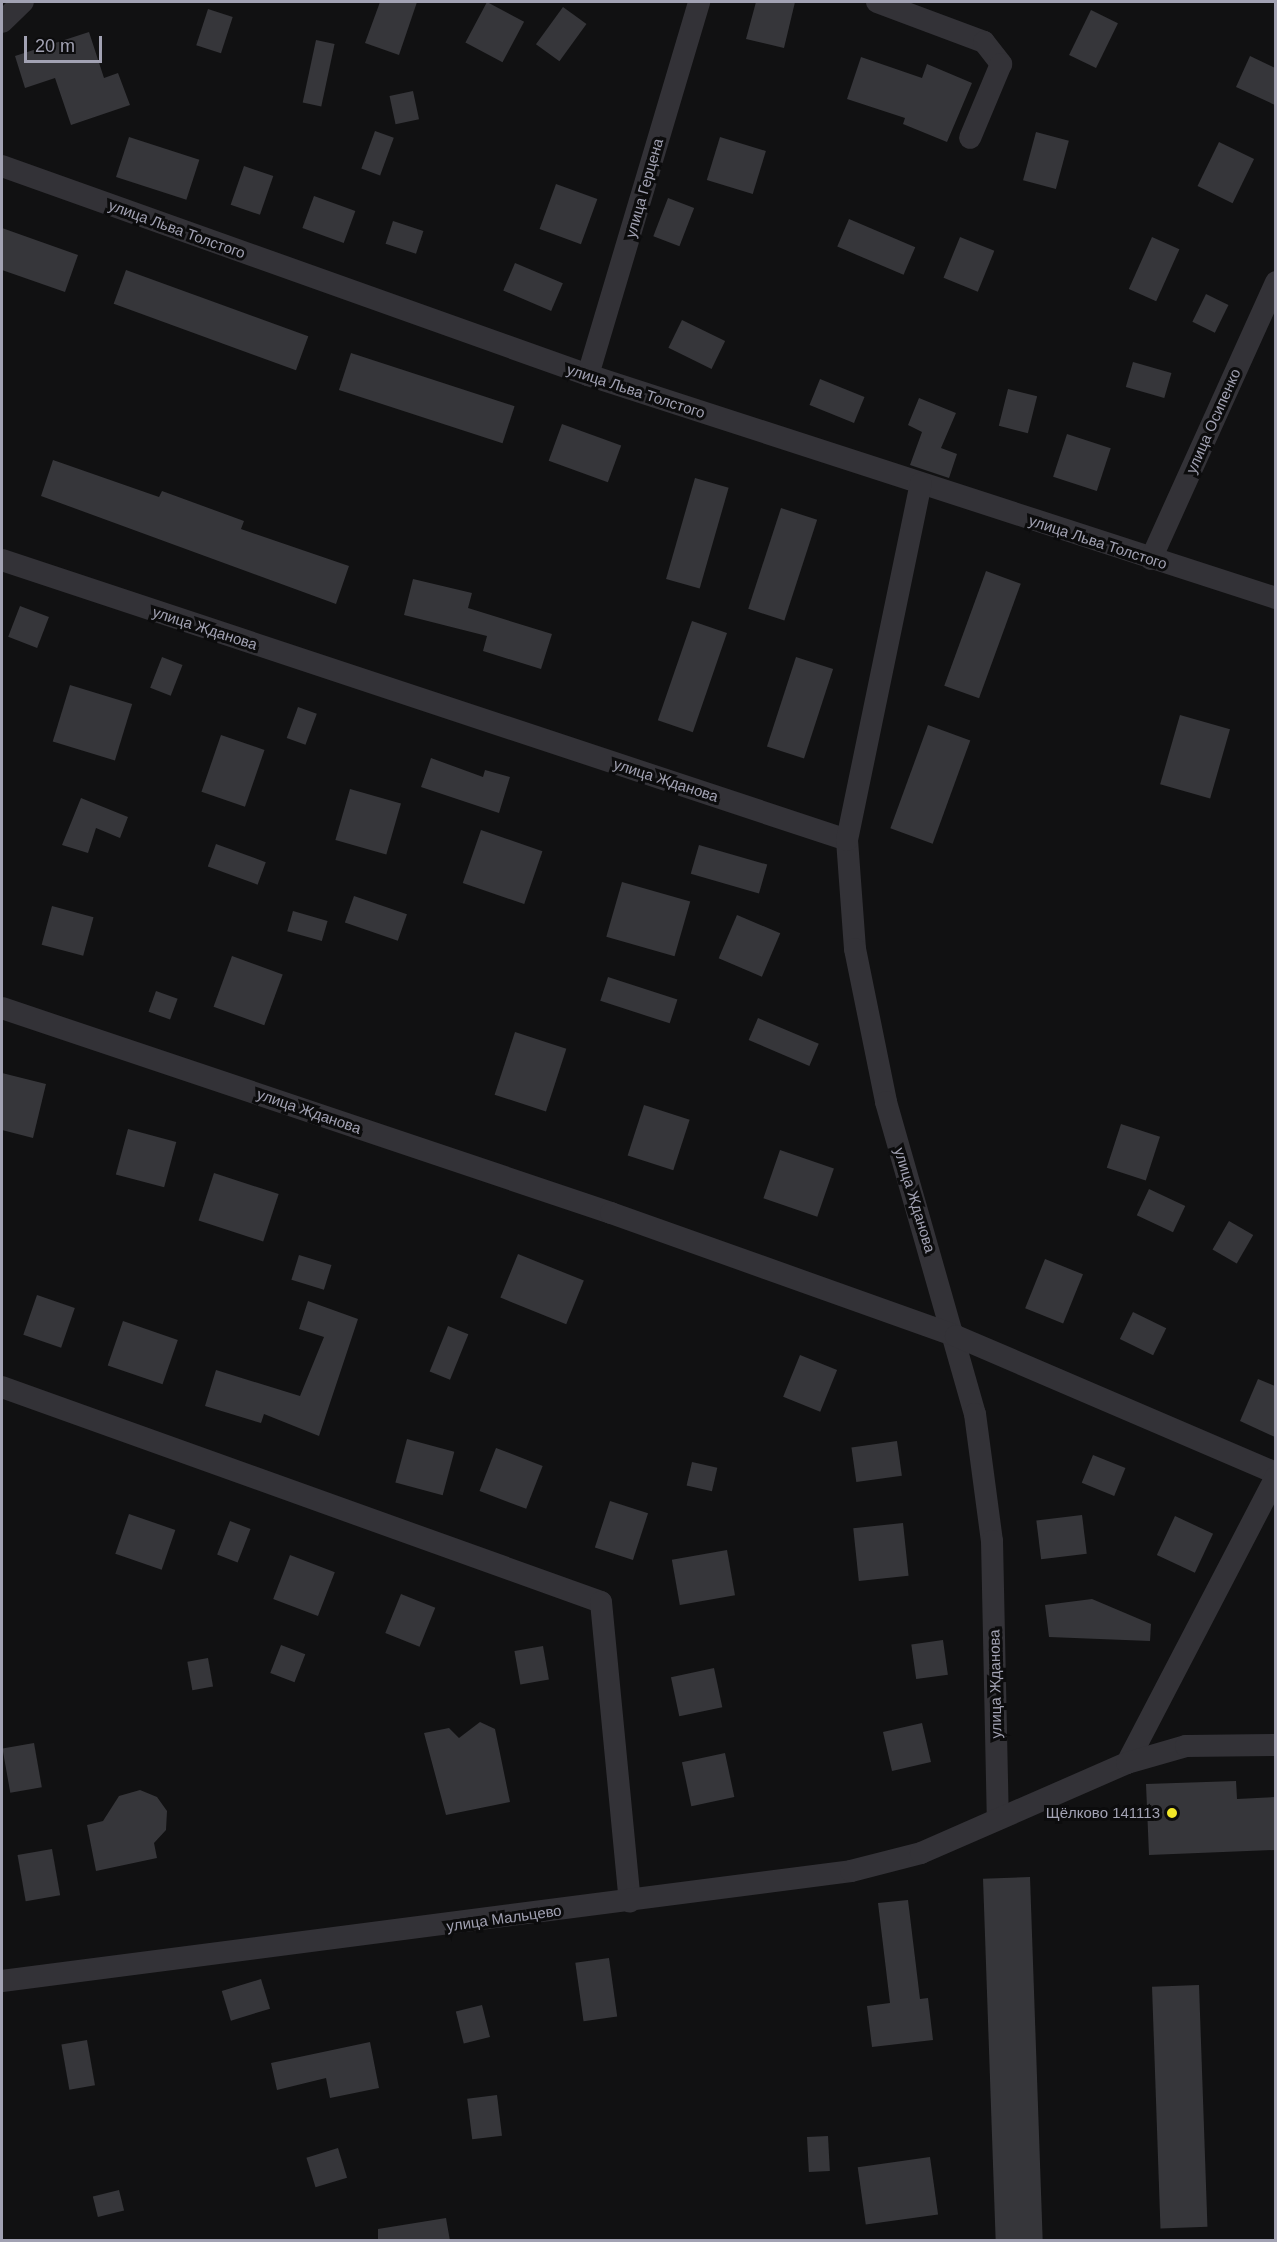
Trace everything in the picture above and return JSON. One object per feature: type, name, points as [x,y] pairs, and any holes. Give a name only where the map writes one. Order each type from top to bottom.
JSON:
[{"type":"street","points":[[2,22],[23,2]]},
{"type":"street","name":"улица Герцена","points":[[588,375],[699,2]]},
{"type":"street","points":[[877,2],[984,42],[1000,64],[970,138]]},
{"type":"street","name":"улица Льва Толстого","points":[[2,166],[588,375],[1275,598]]},
{"type":"street","name":"улица Осипенко","points":[[1152,559],[1275,282]]},
{"type":"street","points":[[847,840],[921,484]]},
{"type":"street","name":"улица Жданова","points":[[2,561],[847,840],[855,949],[886,1102],[956,1336],[975,1414],[992,1541],[998,1819]]},
{"type":"street","name":"улица Жданова","points":[[2,1008],[600,1209],[956,1336],[1275,1475]]},
{"type":"street","points":[[2,1387],[601,1602],[630,1902]]},
{"type":"street","points":[[1127,1762],[1275,1475]]},
{"type":"street","name":"улица Мальцево","points":[[2,1981],[630,1902],[851,1871],[921,1853],[1127,1762],[1186,1746],[1275,1745]]},
{"type":"building","points":[[380,2],[417,2],[399,55],[365,43]]},
{"type":"building","points":[[487,2],[524,22],[502,62],[465,43]]},
{"type":"building","points":[[756,2],[795,2],[784,48],[746,39]]},
{"type":"building","points":[[563,7],[586,24],[559,61],[536,44]]},
{"type":"building","points":[[208,9],[233,17],[221,53],[196,45]]},
{"type":"building","points":[[1091,10],[1118,23],[1096,68],[1069,55]]},
{"type":"building","points":[[89,32],[104,78],[118,73],[130,105],[71,125],[55,78],[25,88],[15,56]]},
{"type":"building","points":[[316,40],[335,44],[321,107],[303,103]]},
{"type":"building","points":[[1250,56],[1275,68],[1275,105],[1236,87]]},
{"type":"building","points":[[861,57],[922,78],[927,64],[972,83],[947,142],[903,124],[905,118],[847,99]]},
{"type":"building","points":[[413,91],[419,119],[396,124],[390,96]]},
{"type":"building","points":[[375,131],[394,138],[380,175],[361,169]]},
{"type":"building","points":[[1036,132],[1069,141],[1056,189],[1023,180]]},
{"type":"building","points":[[129,137],[199,160],[186,200],[116,177]]},
{"type":"building","points":[[720,137],[766,151],[753,194],[707,180]]},
{"type":"building","points":[[1219,142],[1254,159],[1233,203],[1198,186]]},
{"type":"building","points":[[244,166],[273,176],[260,215],[231,205]]},
{"type":"building","points":[[556,184],[597,199],[581,244],[540,229]]},
{"type":"building","points":[[314,196],[355,211],[344,243],[302,228]]},
{"type":"building","points":[[668,198],[694,208],[679,246],[653,236]]},
{"type":"building","points":[[849,219],[915,247],[904,275],[837,247]]},
{"type":"building","points":[[393,221],[423,231],[416,254],[386,244]]},
{"type":"building","points":[[2,228],[78,255],[65,292],[2,270]]},
{"type":"building","points":[[960,237],[994,251],[978,292],[944,278]]},
{"type":"building","points":[[1152,237],[1179,249],[1156,301],[1129,289]]},
{"type":"building","points":[[515,263],[563,283],[551,311],[503,291]]},
{"type":"building","points":[[126,270],[308,336],[296,370],[114,304]]},
{"type":"building","points":[[1206,294],[1228,305],[1215,333],[1192,322]]},
{"type":"building","points":[[682,320],[725,341],[712,369],[668,348]]},
{"type":"building","points":[[351,353],[515,406],[503,443],[339,390]]},
{"type":"building","points":[[1133,362],[1171,373],[1164,398],[1126,387]]},
{"type":"building","points":[[820,379],[865,397],[854,423],[810,405]]},
{"type":"building","points":[[1008,389],[1037,396],[1028,433],[999,426]]},
{"type":"building","points":[[919,398],[956,413],[941,448],[957,454],[949,478],[910,465],[922,432],[908,425]]},
{"type":"building","points":[[562,424],[621,446],[608,482],[549,461]]},
{"type":"building","points":[[1067,434],[1111,448],[1097,491],[1053,477]]},
{"type":"building","points":[[53,460],[159,497],[162,491],[244,521],[241,529],[349,566],[336,604],[41,496]]},
{"type":"building","points":[[695,478],[729,488],[700,589],[666,579]]},
{"type":"building","points":[[781,508],[817,520],[784,621],[748,609]]},
{"type":"building","points":[[986,571],[1021,584],[979,698],[944,686]]},
{"type":"building","points":[[413,579],[472,593],[468,608],[552,634],[541,669],[483,651],[487,636],[404,615]]},
{"type":"building","points":[[20,606],[49,617],[37,648],[8,637]]},
{"type":"building","points":[[692,621],[727,633],[693,732],[658,720]]},
{"type":"building","points":[[162,657],[183,665],[171,696],[150,688]]},
{"type":"building","points":[[796,657],[833,669],[804,758],[767,746]]},
{"type":"building","points":[[70,685],[132,704],[115,760],[53,741]]},
{"type":"building","points":[[298,707],[317,714],[306,745],[287,738]]},
{"type":"building","points":[[1180,715],[1230,729],[1210,799],[1160,784]]},
{"type":"building","points":[[928,725],[970,740],[933,844],[890,828]]},
{"type":"building","points":[[221,735],[264,750],[245,807],[201,792]]},
{"type":"building","points":[[431,758],[483,777],[485,770],[510,777],[499,813],[421,787]]},
{"type":"building","points":[[350,789],[401,804],[386,855],[335,840]]},
{"type":"building","points":[[81,798],[128,817],[120,838],[96,828],[88,853],[62,845]]},
{"type":"building","points":[[481,830],[542,851],[524,904],[463,883]]},
{"type":"building","points":[[216,844],[266,862],[258,885],[208,867]]},
{"type":"building","points":[[699,845],[767,865],[759,893],[691,874]]},
{"type":"building","points":[[622,882],[690,902],[675,956],[606,937]]},
{"type":"building","points":[[354,896],[407,914],[398,941],[345,922]]},
{"type":"building","points":[[52,906],[94,917],[83,956],[42,945]]},
{"type":"building","points":[[293,911],[328,921],[322,941],[287,931]]},
{"type":"building","points":[[737,915],[780,933],[762,977],[719,958]]},
{"type":"building","points":[[232,956],[283,974],[264,1025],[214,1007]]},
{"type":"building","points":[[608,977],[677,1000],[670,1023],[600,1001]]},
{"type":"building","points":[[156,991],[178,999],[170,1020],[148,1012]]},
{"type":"building","points":[[758,1018],[819,1044],[809,1066],[749,1040]]},
{"type":"building","points":[[515,1032],[566,1049],[546,1111],[495,1095]]},
{"type":"building","points":[[2,1073],[46,1084],[33,1138],[2,1130]]},
{"type":"building","points":[[644,1105],[690,1120],[673,1170],[628,1155]]},
{"type":"building","points":[[1121,1124],[1160,1137],[1146,1180],[1107,1168]]},
{"type":"building","points":[[128,1129],[176,1142],[164,1187],[116,1174]]},
{"type":"building","points":[[780,1150],[834,1169],[817,1217],[763,1198]]},
{"type":"building","points":[[214,1173],[279,1194],[263,1242],[199,1221]]},
{"type":"building","points":[[1149,1189],[1185,1206],[1173,1232],[1137,1215]]},
{"type":"building","points":[[1229,1221],[1253,1235],[1237,1264],[1212,1250]]},
{"type":"building","points":[[518,1254],[584,1281],[566,1324],[500,1298]]},
{"type":"building","points":[[299,1255],[332,1265],[324,1290],[291,1280]]},
{"type":"building","points":[[1045,1259],[1083,1274],[1063,1323],[1025,1308]]},
{"type":"building","points":[[37,1295],[75,1308],[61,1348],[23,1335]]},
{"type":"building","points":[[308,1301],[358,1319],[319,1436],[264,1414],[261,1423],[205,1406],[216,1370],[300,1396],[324,1337],[299,1329]]},
{"type":"building","points":[[1133,1312],[1166,1328],[1153,1355],[1120,1339]]},
{"type":"building","points":[[123,1321],[178,1340],[163,1384],[108,1365]]},
{"type":"building","points":[[448,1326],[468,1334],[450,1380],[430,1371]]},
{"type":"building","points":[[800,1355],[837,1370],[820,1412],[783,1397]]},
{"type":"building","points":[[1258,1379],[1275,1386],[1275,1437],[1240,1421]]},
{"type":"building","points":[[407,1439],[454,1452],[443,1495],[395,1482]]},
{"type":"building","points":[[897,1441],[902,1476],[856,1482],[851,1447]]},
{"type":"building","points":[[496,1448],[543,1466],[526,1509],[480,1491]]},
{"type":"building","points":[[1093,1455],[1125,1468],[1114,1496],[1082,1483]]},
{"type":"building","points":[[692,1462],[717,1468],[712,1491],[687,1485]]},
{"type":"building","points":[[610,1501],[648,1513],[633,1560],[595,1548]]},
{"type":"building","points":[[129,1514],[175,1530],[162,1570],[115,1554]]},
{"type":"building","points":[[1082,1515],[1087,1554],[1041,1559],[1036,1521]]},
{"type":"building","points":[[1175,1516],[1213,1534],[1195,1573],[1157,1555]]},
{"type":"building","points":[[230,1521],[251,1529],[238,1562],[217,1555]]},
{"type":"building","points":[[903,1523],[909,1576],[859,1581],[853,1528]]},
{"type":"building","points":[[727,1550],[735,1595],[680,1605],[672,1560]]},
{"type":"building","points":[[290,1555],[335,1572],[318,1616],[273,1599]]},
{"type":"building","points":[[401,1594],[435,1608],[420,1647],[385,1633]]},
{"type":"building","points":[[1092,1599],[1151,1624],[1150,1641],[1049,1637],[1045,1605]]},
{"type":"building","points":[[943,1640],[948,1675],[916,1679],[911,1644]]},
{"type":"building","points":[[281,1645],[305,1654],[295,1682],[270,1673]]},
{"type":"building","points":[[543,1646],[549,1679],[520,1685],[514,1651]]},
{"type":"building","points":[[208,1658],[213,1687],[192,1690],[187,1662]]},
{"type":"building","points":[[714,1668],[722,1707],[679,1716],[671,1677]]},
{"type":"building","points":[[480,1722],[495,1729],[510,1802],[446,1815],[424,1733],[449,1728],[459,1738]]},
{"type":"building","points":[[922,1723],[931,1762],[892,1771],[883,1732]]},
{"type":"building","points":[[34,1743],[42,1787],[10,1793],[2,1749]]},
{"type":"building","points":[[725,1753],[734,1797],[691,1806],[682,1762]]},
{"type":"building","points":[[1236,1781],[1237,1799],[1275,1797],[1275,1850],[1149,1855],[1146,1784]]},
{"type":"building","points":[[140,1790],[157,1797],[167,1811],[166,1830],[154,1843],[157,1858],[96,1871],[87,1825],[103,1821],[119,1796]]},
{"type":"building","points":[[52,1849],[60,1895],[26,1901],[18,1855]]},
{"type":"building","points":[[1030,1877],[1043,2240],[996,2240],[983,1879]]},
{"type":"building","points":[[908,1900],[920,1999],[928,1998],[933,2040],[872,2047],[867,2006],[890,2003],[878,1903]]},
{"type":"building","points":[[609,1958],[617,2016],[584,2021],[575,1963]]},
{"type":"building","points":[[261,1979],[270,2009],[231,2021],[222,1991]]},
{"type":"building","points":[[1199,1985],[1207,2227],[1160,2228],[1152,1987]]},
{"type":"building","points":[[482,2005],[490,2037],[464,2044],[456,2012]]},
{"type":"building","points":[[87,2040],[95,2085],[69,2090],[61,2045]]},
{"type":"building","points":[[370,2042],[379,2088],[330,2098],[326,2078],[277,2090],[271,2063]]},
{"type":"building","points":[[497,2095],[502,2136],[472,2139],[467,2099]]},
{"type":"building","points":[[828,2136],[830,2171],[809,2172],[807,2137]]},
{"type":"building","points":[[338,2148],[347,2178],[316,2187],[306,2158]]},
{"type":"building","points":[[930,2157],[938,2214],[866,2225],[858,2167]]},
{"type":"building","points":[[119,2190],[124,2210],[98,2217],[93,2197]]},
{"type":"building","points":[[446,2218],[450,2241],[378,2241],[378,2229]]},
{"type":"place","name":"Щёлково 141113","points":[[1172,1813]]}]
